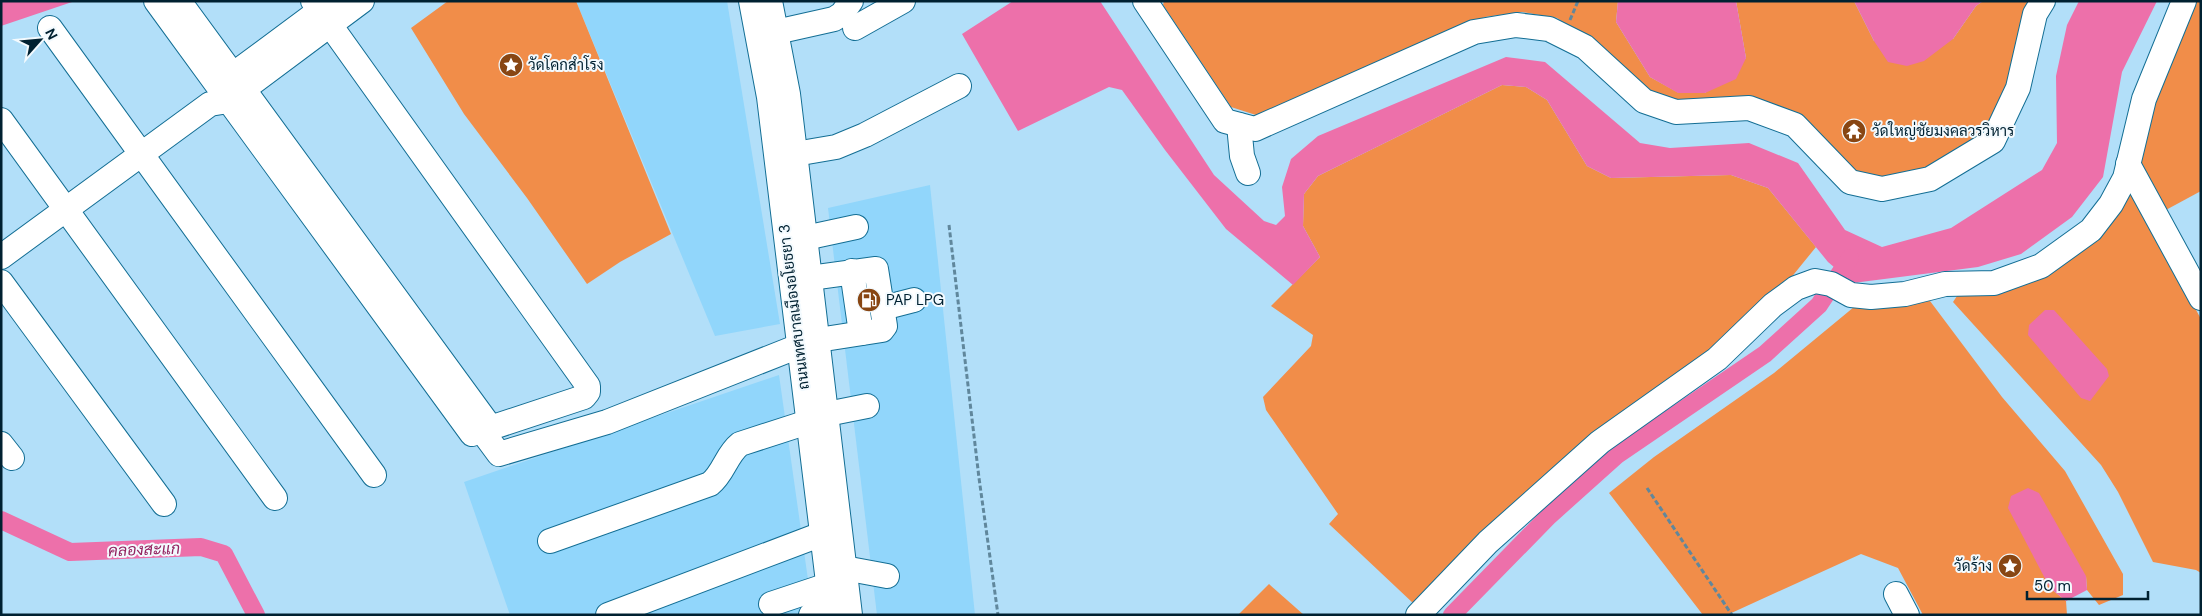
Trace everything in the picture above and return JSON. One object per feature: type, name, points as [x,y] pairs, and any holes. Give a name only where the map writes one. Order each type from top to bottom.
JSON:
[{"type":"street","points":[[1,257],[286,46],[324,10],[362,1]]},
{"type":"street","name":"ถนนเทศบาลเมืองอโยธยา 3","points":[[751,1],[769,97],[807,335],[817,418],[844,568],[830,607]]},
{"type":"street","name":"ถนนเทศบาลเมืองอโยธยา 3","points":[[770,1],[788,94],[810,278],[807,335]]},
{"type":"street","points":[[776,32],[834,19],[842,14],[850,1]]},
{"type":"street","points":[[1145,1],[1225,121],[1239,125],[1255,129],[1474,32],[1516,25],[1549,30],[1585,47],[1644,101],[1676,112],[1749,108],[1794,125],[1850,182],[1882,189],[1930,179],[1993,141],[2018,88],[2036,14],[2043,1]]},
{"type":"street","points":[[1418,615],[1488,542],[1600,442],[1717,359],[1773,305],[1796,288],[1815,281],[1841,290],[1871,297],[1905,294],[1945,284],[1994,283],[2041,266],[2091,230],[2111,204],[2124,178],[2144,98],[2184,1]]},
{"type":"street","points":[[855,28],[895,3]]},
{"type":"street","points":[[171,7],[197,42],[226,91],[283,161],[434,367],[486,430],[499,454],[606,422],[807,335],[861,333],[884,328],[876,269],[810,278]]},
{"type":"street","points":[[324,10],[588,386],[588,392],[584,397],[486,430]]},
{"type":"street","points":[[50,28],[374,475]]},
{"type":"street","points":[[795,154],[843,144],[865,135],[959,86]]},
{"type":"street","points":[[1,120],[275,498]]},
{"type":"street","points":[[1239,125],[1242,156],[1248,173]]},
{"type":"street","points":[[2128,164],[2201,298]]},
{"type":"street","points":[[805,238],[856,227]]},
{"type":"street","points":[[852,272],[861,333]]},
{"type":"street","points":[[1,282],[164,504]]},
{"type":"street","points":[[882,308],[914,300]]},
{"type":"street","points":[[550,541],[710,484],[716,480],[733,450],[740,444],[817,418],[867,406]]},
{"type":"street","name":"ถนนเทศบาลเมืองอโยธยา 3","points":[[817,418],[822,534],[830,607]]},
{"type":"street","points":[[608,615],[822,534]]},
{"type":"street","points":[[844,568],[887,576]]},
{"type":"street","points":[[1896,594],[1907,615]]},
{"type":"street","points":[[771,604],[830,607]]},
{"type":"path","points":[[949,225],[979,478],[998,615]]},
{"type":"path","points":[[1647,488],[1732,615]]},
{"type":"shaded area","points":[[1,1],[75,1],[1,26]]},
{"type":"shaded area","points":[[448,1],[576,1],[671,234],[620,262],[587,284],[527,198],[464,114],[411,28]]},
{"type":"shaded area","points":[[576,1],[727,1],[780,324],[715,336]]},
{"type":"shaded area","points":[[1013,1],[1100,1],[1214,175],[1264,221],[1276,225],[1285,216],[1282,187],[1291,159],[1318,136],[1506,57],[1545,62],[1640,143],[1670,148],[1749,143],[1798,163],[1845,230],[1882,247],[1951,228],[2042,170],[2057,143],[2056,76],[2067,25],[2079,1],[2157,1],[2122,72],[2103,177],[2072,217],[2021,254],[1978,267],[1853,283],[1828,262],[1768,188],[1731,175],[1611,178],[1587,166],[1547,100],[1526,87],[1502,85],[1318,176],[1304,194],[1303,226],[1320,257],[1293,285],[1226,229],[1165,150],[1122,90],[1109,87],[1018,131],[962,34]]},
{"type":"shaded area","points":[[1164,1],[1618,1],[1616,22],[1650,77],[1679,93],[1705,93],[1746,58],[1736,1],[1854,1],[1874,41],[1953,39],[1976,6],[1983,1],[2033,1],[2012,78],[1986,132],[1925,170],[1885,179],[1856,175],[1798,120],[1678,106],[1648,95],[1591,41],[1557,18],[1522,12],[1485,17],[1259,116],[1231,107],[1163,5]]},
{"type":"shaded area","points":[[1618,1],[1736,1],[1746,58],[1736,79],[1705,93],[1678,93],[1650,77],[1616,22]]},
{"type":"shaded area","points":[[1854,1],[1983,1],[1976,6],[1953,39],[1924,61],[1907,66],[1888,62],[1874,41]]},
{"type":"shaded area","points":[[2188,1],[2201,1],[2201,191],[2164,211],[2137,160],[2152,96]]},
{"type":"shaded area","points":[[1502,85],[1526,87],[1547,100],[1587,166],[1611,178],[1731,175],[1768,188],[1816,247],[1777,295],[1414,604],[1329,524],[1338,514],[1266,410],[1263,397],[1311,346],[1313,335],[1271,306],[1320,257],[1303,226],[1304,194],[1318,176]]},
{"type":"shaded area","points":[[930,185],[975,615],[877,615],[828,208]]},
{"type":"shaded area","points":[[2129,187],[2201,319],[2201,573],[2196,570],[2153,562],[2118,492],[2101,465],[1953,302],[1957,296],[2002,288]]},
{"type":"shaded area","points":[[1930,301],[2002,397],[2065,471],[2123,574],[2123,595],[2099,605],[2087,590],[2086,576],[2050,588],[2066,601],[2067,615],[1923,615],[1898,568],[1861,554],[1727,615],[1703,615],[1609,493],[1654,457],[1774,373],[1854,307]]},
{"type":"shaded area","points":[[2045,310],[2054,310],[2107,369],[2109,376],[2090,401],[2081,398],[2028,335],[2029,325]]},
{"type":"shaded area","points":[[779,375],[813,615],[510,615],[464,482]]},
{"type":"shaded area","points":[[2028,488],[2039,493],[2086,576],[2087,590],[2066,601],[2050,588],[2008,508],[2011,496]]},
{"type":"shaded area","points":[[1269,584],[1304,615],[1238,615]]},
{"type":"waterway","points":[[1452,615],[1549,516],[1617,455],[1765,354],[1819,305],[1850,258]]},
{"type":"waterway","name":"คลองสะแก","points":[[1,520],[70,552],[201,547],[224,554],[256,615]]},
{"type":"place","name":"วัดโคกสำโรง","points":[[511,65]]},
{"type":"place","name":"วัดใหญ่ชัยมงคลวรวิหาร","points":[[1854,131]]},
{"type":"place","name":"PAP LPG","points":[[869,300]]},
{"type":"place","name":"วัดร้าง","points":[[2010,566]]}]
